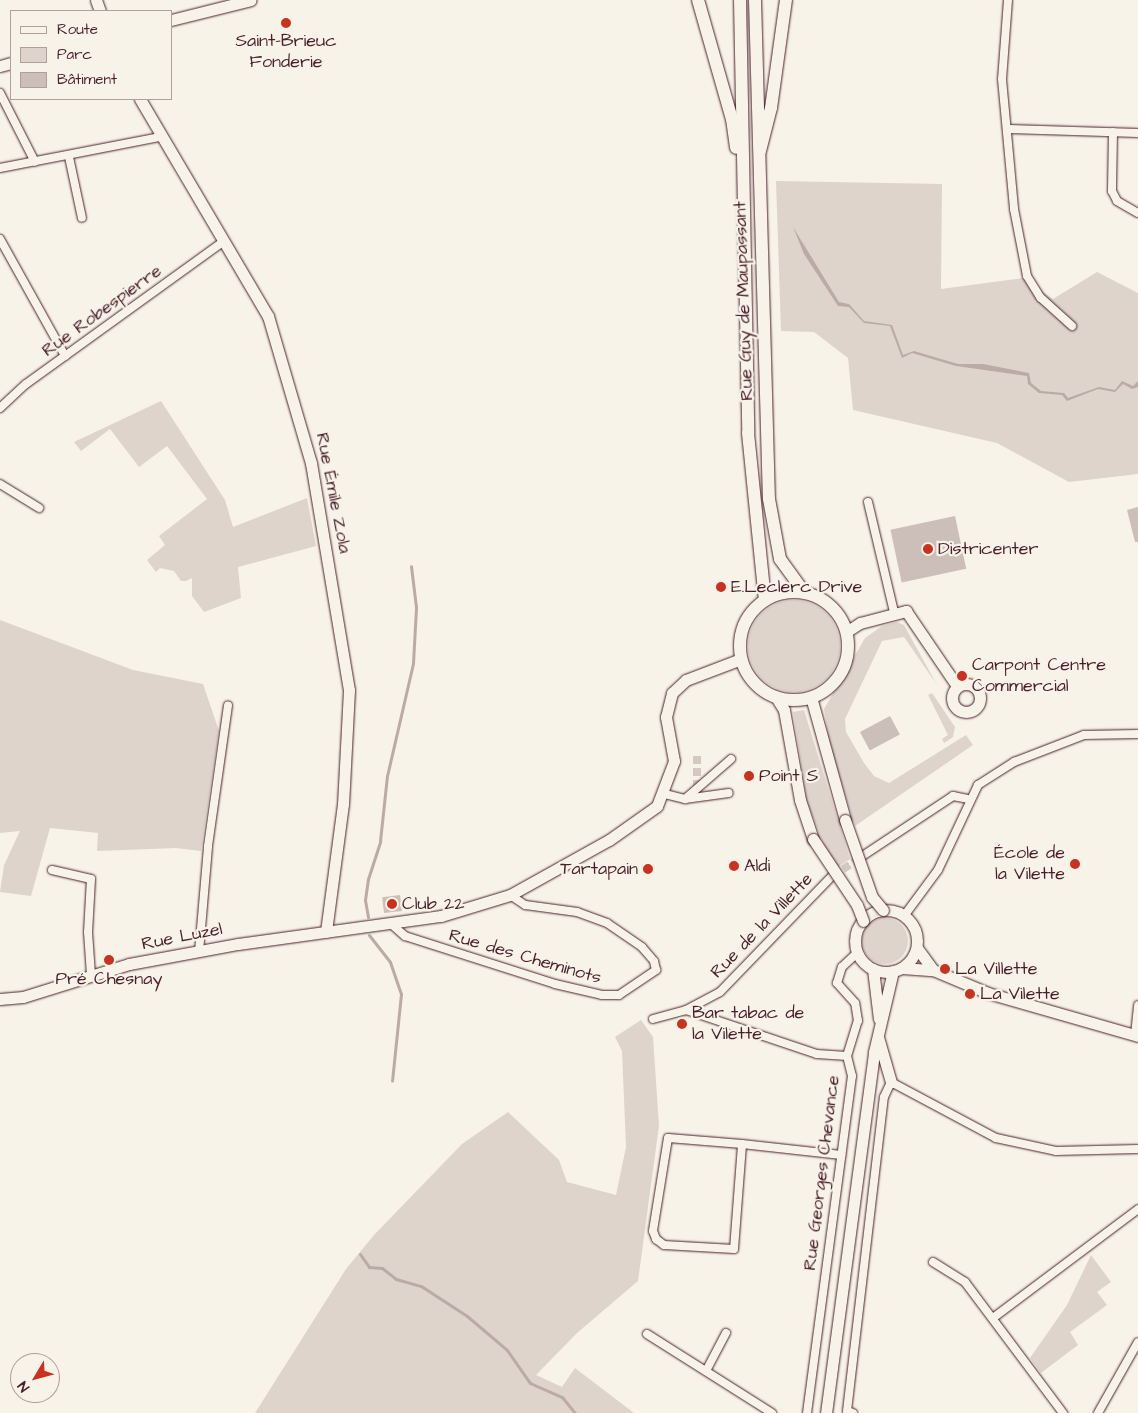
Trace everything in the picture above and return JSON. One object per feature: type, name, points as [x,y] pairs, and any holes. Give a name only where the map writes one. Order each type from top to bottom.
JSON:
[{"type":"main road","points":[[698,0],[732,119],[744,206]]},
{"type":"main road","name":"Rue Guy de Maupassant","points":[[740,0],[748,433],[765,600]]},
{"type":"main road","name":"Rue Guy de Maupassant","points":[[755,0],[757,156],[769,499],[780,559],[804,592]]},
{"type":"main road","points":[[757,156],[765,143],[786,0]]},
{"type":"main road","points":[[790,591],[804,592],[831,606],[846,632],[845,664],[826,690],[811,697],[776,697],[760,688],[741,659],[743,626],[765,600],[790,591]]},
{"type":"street","points":[[172,20],[251,0]]},
{"type":"street","points":[[1008,0],[1002,79],[1009,129],[1014,209],[1027,276],[1041,298],[1072,326]]},
{"type":"street","points":[[0,93],[35,162]]},
{"type":"street","name":"Rue Émile Zola","points":[[140,100],[159,137],[268,316],[279,348],[311,463],[349,690],[343,804],[326,932]]},
{"type":"street","points":[[1009,129],[1138,133]]},
{"type":"street","points":[[1113,132],[1112,191],[1117,201],[1138,213]]},
{"type":"street","points":[[0,168],[68,157],[159,137]]},
{"type":"street","points":[[68,157],[82,218]]},
{"type":"street","points":[[0,238],[65,356]]},
{"type":"street","name":"Rue Robespierre","points":[[0,408],[65,356],[224,242]]},
{"type":"street","points":[[0,484],[39,508]]},
{"type":"street","points":[[868,502],[894,612]]},
{"type":"street","points":[[846,632],[894,612],[906,611],[916,623],[956,686]]},
{"type":"street","points":[[730,794],[685,799],[665,794],[674,761],[666,716],[672,693],[686,680],[741,659]]},
{"type":"street","points":[[776,697],[784,710],[800,800],[813,839],[857,905],[863,921]]},
{"type":"street","points":[[811,697],[845,820],[872,897],[883,910],[904,916],[914,928],[917,948],[933,970]]},
{"type":"street","points":[[199,952],[208,846],[228,705]]},
{"type":"street","points":[[904,916],[938,870],[969,799],[978,785],[1014,762],[1084,735],[1138,734]]},
{"type":"street","points":[[685,799],[731,759]]},
{"type":"street","name":"Rue Luzel","points":[[0,999],[23,997],[91,975],[199,952],[465,910],[510,895],[645,818],[665,794]]},
{"type":"street","points":[[864,855],[953,796],[969,799]]},
{"type":"street","points":[[52,870],[91,879],[88,932],[91,975]]},
{"type":"street","name":"Rue de la Villette","points":[[653,1019],[686,1010],[720,992],[832,876]]},
{"type":"street","name":"Rue des Cheminots","points":[[390,923],[405,936],[555,984],[602,995],[619,995],[656,970],[654,961],[642,947],[607,923],[577,912],[525,905],[510,895]]},
{"type":"street","points":[[879,1019],[873,969],[858,952],[856,936],[863,921],[883,910]]},
{"type":"street","points":[[826,1413],[879,1019],[898,970],[917,948]]},
{"type":"street","name":"Rue Georges Chevance","points":[[807,1413],[852,1076],[846,1056],[858,1021],[855,1003],[837,982],[842,967],[858,952]]},
{"type":"street","points":[[873,969],[933,970],[988,993],[1136,1036],[1138,1005]]},
{"type":"street","points":[[686,1010],[817,1054],[846,1056]]},
{"type":"street","points":[[853,1413],[847,1411],[884,1097],[891,1082],[877,1033]]},
{"type":"street","points":[[891,1082],[996,1138],[1056,1151],[1138,1149]]},
{"type":"street","points":[[742,1144],[734,1249],[664,1245],[656,1239],[653,1231],[668,1138],[742,1144],[841,1155]]},
{"type":"street","points":[[993,1318],[1138,1209]]},
{"type":"street","points":[[933,1262],[965,1282],[1063,1413]]},
{"type":"street","points":[[706,1371],[726,1333]]},
{"type":"street","points":[[647,1334],[772,1413]]},
{"type":"street","points":[[1098,1413],[1138,1342]]},
{"type":"green space","points":[[776,181],[942,184],[941,289],[1023,278],[1053,299],[1097,272],[1138,293],[1138,474],[1069,482],[997,443],[853,410],[848,358],[814,332],[781,331]]},
{"type":"green space","points":[[161,401],[225,500],[233,527],[307,498],[316,546],[238,567],[241,598],[204,612],[192,596],[192,578],[181,581],[174,571],[160,568],[156,572],[147,560],[165,545],[159,536],[207,499],[167,446],[139,467],[110,429],[81,451],[74,442]]},
{"type":"green space","points":[[794,600],[812,604],[826,614],[836,628],[840,646],[836,664],[826,678],[812,688],[794,692],[776,688],[762,678],[752,664],[748,646],[752,628],[762,614],[776,604]]},
{"type":"green space","points":[[0,620],[133,670],[203,684],[219,731],[201,851],[176,848],[97,851],[98,833],[50,828],[31,896],[0,892],[4,865],[20,831],[0,833]]},
{"type":"green space","points":[[897,622],[904,625],[937,685],[904,637],[882,641],[845,719],[846,732],[864,763],[874,776],[889,783],[966,735],[973,745],[855,826],[830,747],[824,709],[865,638],[882,626]]},
{"type":"green space","points":[[932,693],[955,727],[953,737],[944,743],[942,739],[948,735],[928,695]]},
{"type":"green space","points":[[804,710],[850,859],[838,867],[826,850],[807,802],[793,712]]},
{"type":"green space","points":[[885,918],[898,922],[904,928],[908,941],[904,954],[898,960],[885,964],[872,960],[866,954],[862,941],[866,928],[872,922]]},
{"type":"green space","points":[[641,1020],[653,1037],[659,1126],[638,1281],[577,1333],[536,1375],[562,1387],[575,1368],[634,1413],[255,1413],[346,1269],[374,1235],[462,1144],[508,1112],[559,1160],[567,1182],[616,1195],[626,1147],[622,1051],[615,1037]]},
{"type":"green space","points":[[1091,1255],[1111,1282],[1097,1292],[1107,1305],[1070,1332],[1078,1345],[1041,1373],[1030,1358],[1067,1305]]},
{"type":"shaded area","points":[[793,227],[839,302],[849,304],[864,321],[892,325],[903,355],[914,351],[958,364],[983,364],[1029,373],[1031,383],[1041,391],[1064,393],[1068,398],[1099,387],[1115,390],[1122,381],[1133,386],[1138,381],[1138,387],[1132,389],[1123,384],[1115,392],[1098,389],[1067,401],[1062,395],[1039,393],[1028,384],[1027,376],[956,366],[912,353],[902,358],[890,326],[864,323],[849,307],[838,306],[804,254]]},
{"type":"building","points":[[1138,507],[1138,542],[1135,542],[1127,510]]},
{"type":"building","name":"Districenter","points":[[955,516],[966,569],[902,583],[890,530]]},
{"type":"building","points":[[890,716],[900,735],[870,751],[860,732]]},
{"type":"building","name":"Club 22","points":[[400,895],[402,911],[384,913],[382,897]]},
{"type":"waterway","points":[[368,917],[365,900],[368,879],[380,841],[387,776],[413,663],[416,607],[411,566]]},
{"type":"waterway","points":[[369,935],[390,962],[401,994],[392,1081]]},
{"type":"waterway","points":[[360,1254],[369,1267],[382,1268],[396,1279],[421,1286],[467,1316],[507,1350],[530,1383],[562,1397],[575,1413]]},
{"type":"tunnel","points":[[697,755],[697,788]]},
{"type":"tunnel","points":[[833,876],[861,857]]},
{"type":"place","name":"Saint-Brieuc Fonderie","points":[[286,23]]},
{"type":"place","name":"Districenter","points":[[928,549]]},
{"type":"place","name":"E.Leclerc Drive","points":[[721,587]]},
{"type":"place","name":"Carpont Centre Commercial","points":[[962,676]]},
{"type":"place","name":"Point S","points":[[749,776]]},
{"type":"place","name":"École de la Vilette","points":[[1075,864]]},
{"type":"place","name":"Aldi","points":[[734,866]]},
{"type":"place","name":"Tartapain","points":[[648,869]]},
{"type":"place","name":"Club 22","points":[[392,904]]},
{"type":"place","name":"Pré Chesnay","points":[[109,960]]},
{"type":"place","name":"La Villette","points":[[945,969]]},
{"type":"place","name":"La Vilette","points":[[970,994]]},
{"type":"place","name":"Bar tabac de la Vilette","points":[[682,1024]]}]
